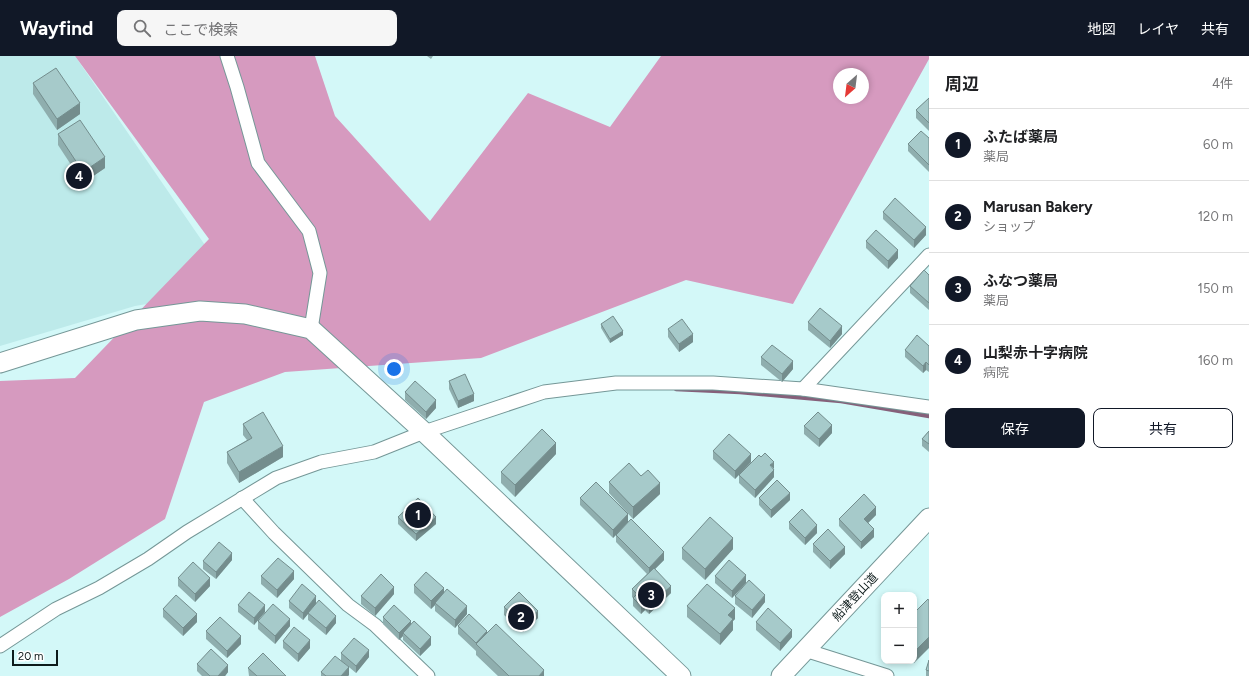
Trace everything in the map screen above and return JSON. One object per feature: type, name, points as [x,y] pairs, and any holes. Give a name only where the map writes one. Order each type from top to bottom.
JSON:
[{"type":"street","points":[[227,56],[258,163],[309,231],[320,273],[311,329]]},
{"type":"street","points":[[803,389],[929,255]]},
{"type":"street","points":[[0,363],[136,320],[200,311],[246,314],[311,329],[424,432],[681,676]]},
{"type":"street","points":[[0,646],[56,609],[99,588],[148,559],[187,532],[276,478],[313,464],[374,452],[424,432],[544,392],[616,383],[713,383],[803,389],[929,407]]},
{"type":"street","points":[[242,498],[274,533],[348,605],[375,625],[428,676]]},
{"type":"street","name":"船津登山道","points":[[781,676],[929,518]]},
{"type":"street","points":[[805,650],[887,676]]},
{"type":"shaded area","points":[[0,56],[75,56],[242,299],[194,296],[135,306],[0,346]]},
{"type":"shaded area","points":[[75,56],[315,56],[335,116],[430,221],[528,93],[610,127],[661,56],[929,56],[929,59],[793,304],[686,280],[481,358],[285,372],[204,402],[165,519],[69,579],[0,617],[0,381],[75,378],[209,239]]},
{"type":"building","points":[[56,68],[80,103],[57,119],[33,83]]},
{"type":"building","points":[[929,98],[929,123],[916,110]]},
{"type":"building","points":[[80,120],[105,157],[83,172],[58,134]]},
{"type":"building","points":[[921,131],[929,138],[929,165],[908,144]]},
{"type":"building","points":[[895,198],[926,227],[914,240],[883,212]]},
{"type":"building","points":[[876,230],[898,250],[888,261],[866,241]]},
{"type":"building","points":[[924,270],[929,275],[929,303],[910,286]]},
{"type":"building","points":[[820,308],[842,326],[830,341],[808,322]]},
{"type":"building","points":[[613,316],[623,331],[610,339],[601,324]]},
{"type":"building","points":[[682,319],[693,334],[679,344],[668,329]]},
{"type":"building","points":[[917,335],[929,346],[929,365],[926,362],[923,366],[905,350]]},
{"type":"building","points":[[772,345],[793,361],[782,374],[761,357]]},
{"type":"building","points":[[465,374],[474,394],[458,401],[449,381]]},
{"type":"building","points":[[415,381],[436,400],[426,412],[405,392]]},
{"type":"building","points":[[263,412],[283,446],[239,472],[227,452],[252,438],[243,424]]},
{"type":"building","points":[[818,412],[832,425],[819,439],[804,426]]},
{"type":"building","points":[[542,429],[556,443],[515,485],[501,472]]},
{"type":"building","points":[[929,431],[929,444],[922,439]]},
{"type":"building","points":[[729,434],[751,454],[735,471],[713,451]]},
{"type":"building","points":[[765,453],[774,462],[770,465],[774,470],[755,490],[739,475],[759,455],[761,457]]},
{"type":"building","points":[[629,463],[641,476],[648,470],[660,483],[633,507],[609,482]]},
{"type":"building","points":[[777,480],[790,493],[771,510],[759,498]]},
{"type":"building","points":[[596,482],[628,514],[613,530],[580,498]]},
{"type":"building","points":[[864,494],[876,507],[864,519],[874,529],[861,542],[839,519]]},
{"type":"building","points":[[418,498],[436,517],[416,534],[398,517]]},
{"type":"building","points":[[802,509],[817,525],[805,538],[789,522]]},
{"type":"building","points":[[710,517],[733,538],[705,569],[682,548]]},
{"type":"building","points":[[631,519],[664,552],[649,568],[616,535]]},
{"type":"building","points":[[828,529],[845,547],[830,561],[813,544]]},
{"type":"building","points":[[219,542],[232,553],[216,572],[203,561]]},
{"type":"building","points":[[278,558],[294,571],[277,590],[261,576]]},
{"type":"building","points":[[729,560],[746,575],[732,591],[715,576]]},
{"type":"building","points":[[193,562],[210,578],[195,594],[178,578]]},
{"type":"building","points":[[654,568],[671,586],[649,606],[645,602],[641,606],[633,598],[637,594],[632,589]]},
{"type":"building","points":[[426,572],[444,588],[431,601],[414,585]]},
{"type":"building","points":[[381,574],[394,587],[375,608],[361,596]]},
{"type":"building","points":[[749,580],[765,595],[752,610],[735,596]]},
{"type":"building","points":[[302,584],[316,596],[303,613],[289,601]]},
{"type":"building","points":[[707,584],[735,608],[728,615],[733,619],[720,634],[687,606]]},
{"type":"building","points":[[447,589],[467,606],[455,620],[435,603]]},
{"type":"building","points":[[249,592],[265,605],[254,618],[238,605]]},
{"type":"building","points":[[519,592],[538,611],[523,624],[504,607]]},
{"type":"building","points":[[176,595],[197,614],[183,628],[163,609]]},
{"type":"building","points":[[928,599],[929,637],[917,649],[917,628],[917,610]]},
{"type":"building","points":[[319,600],[336,616],[326,628],[308,613]]},
{"type":"building","points":[[273,604],[290,619],[275,636],[258,621]]},
{"type":"building","points":[[394,605],[411,621],[399,633],[383,617]]},
{"type":"building","points":[[768,608],[792,630],[780,643],[756,622]]},
{"type":"building","points":[[469,614],[487,631],[476,643],[458,626]]},
{"type":"building","points":[[220,617],[241,636],[227,651],[206,631]]},
{"type":"building","points":[[414,621],[431,637],[420,649],[403,633]]},
{"type":"building","points":[[496,624],[544,670],[539,676],[509,676],[476,644]]},
{"type":"building","points":[[294,627],[310,640],[298,654],[283,641]]},
{"type":"building","points":[[354,638],[369,650],[356,666],[341,653]]},
{"type":"building","points":[[211,649],[228,665],[218,676],[210,676],[197,664]]},
{"type":"building","points":[[263,653],[286,676],[257,676],[248,668]]},
{"type":"building","points":[[335,656],[349,667],[341,676],[326,676],[321,672]]},
{"type":"building","points":[[929,660],[929,671],[926,670]]},
{"type":"waterway","points":[[676,389],[740,392],[841,401],[929,416]]},
{"type":"place","name":"山梨赤十字病院","points":[[79,176]]},
{"type":"place","name":"ふたば薬局","points":[[418,515]]},
{"type":"place","name":"ふなつ薬局","points":[[651,595]]},
{"type":"place","name":"Marusan Bakery","points":[[521,617]]}]
